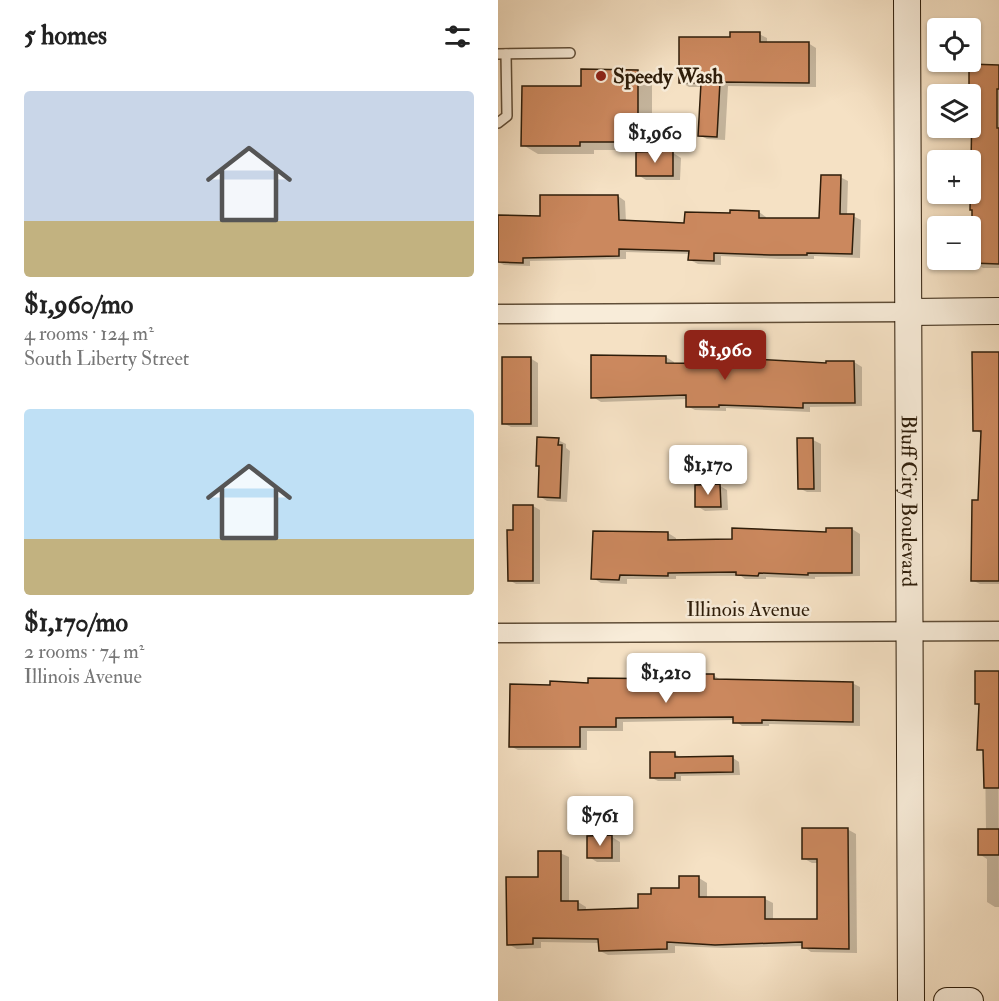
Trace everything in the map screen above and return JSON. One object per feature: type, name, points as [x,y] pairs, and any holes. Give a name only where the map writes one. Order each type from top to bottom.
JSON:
[{"type":"main road","name":"Bluff City Boulevard","points":[[908,0],[911,1001]]},
{"type":"main road","points":[[908,312],[999,311]]},
{"type":"main road","points":[[947,1001],[970,1001]]},
{"type":"street","points":[[498,315],[908,312]]},
{"type":"street","name":"Illinois Avenue","points":[[498,633],[999,631]]},
{"type":"lane","points":[[498,123],[507,116],[502,54],[570,53]]},
{"type":"building","points":[[730,32],[760,32],[760,42],[809,42],[809,83],[720,82],[717,137],[698,136],[701,83],[679,83],[679,37],[730,37]]},
{"type":"building","points":[[981,64],[999,65],[997,128],[999,128],[999,264],[981,263],[981,216],[972,216],[972,210],[970,210],[970,204],[981,204],[981,150],[971,150],[971,138],[981,138],[981,84],[969,84],[969,72],[981,72]]},
{"type":"building","points":[[581,69],[638,70],[638,142],[580,142],[580,146],[521,146],[522,86],[581,86]]},
{"type":"building","points":[[673,151],[673,176],[636,176],[636,152]]},
{"type":"building","points":[[821,175],[841,175],[840,214],[854,214],[852,254],[714,253],[714,261],[688,260],[689,251],[619,249],[619,256],[523,258],[523,263],[498,262],[498,215],[540,216],[540,195],[618,195],[619,220],[684,223],[685,212],[730,213],[730,210],[759,211],[759,218],[819,218]]},
{"type":"building","points":[[972,352],[999,352],[999,581],[971,581],[972,500],[978,500],[981,431],[973,431]]},
{"type":"building","points":[[591,355],[666,356],[666,363],[736,364],[736,358],[826,363],[826,361],[854,361],[855,403],[803,403],[803,408],[719,405],[719,407],[686,407],[686,395],[591,398]]},
{"type":"building","points":[[502,357],[531,357],[531,424],[502,424]]},
{"type":"building","points":[[537,437],[559,438],[558,445],[562,445],[560,498],[538,497]]},
{"type":"building","points":[[797,438],[813,438],[814,489],[798,489]]},
{"type":"building","points":[[720,484],[721,507],[695,507],[695,485]]},
{"type":"building","points":[[513,505],[533,505],[533,581],[508,581],[507,530],[513,530]]},
{"type":"building","points":[[732,528],[826,532],[826,528],[852,528],[852,573],[808,573],[808,575],[759,573],[758,576],[736,575],[736,572],[668,573],[668,576],[620,575],[619,580],[591,579],[593,531],[668,532],[668,540],[732,539]]},
{"type":"building","points":[[975,671],[999,671],[999,788],[984,788],[983,750],[977,750],[979,704],[975,704]]},
{"type":"building","points":[[686,674],[714,674],[714,679],[853,682],[853,722],[762,720],[762,723],[733,723],[733,717],[616,718],[616,727],[580,727],[580,747],[509,747],[510,684],[550,685],[550,681],[588,683],[588,678],[686,679]]},
{"type":"building","points":[[650,752],[675,752],[675,757],[733,756],[733,772],[675,773],[675,778],[650,778]]},
{"type":"building","points":[[802,828],[848,828],[849,949],[802,948],[802,942],[715,945],[667,942],[667,949],[599,951],[598,939],[533,938],[533,944],[507,945],[506,877],[538,877],[538,851],[561,851],[561,901],[578,901],[578,910],[638,908],[638,894],[651,894],[651,888],[679,888],[679,876],[699,876],[699,897],[765,897],[765,919],[817,919],[817,859],[802,859]]},
{"type":"building","points":[[978,829],[999,829],[999,855],[978,855]]},
{"type":"building","points":[[612,835],[612,858],[587,858],[587,836]]},
{"type":"place","name":"Speedy Wash","points":[[601,76]]}]
